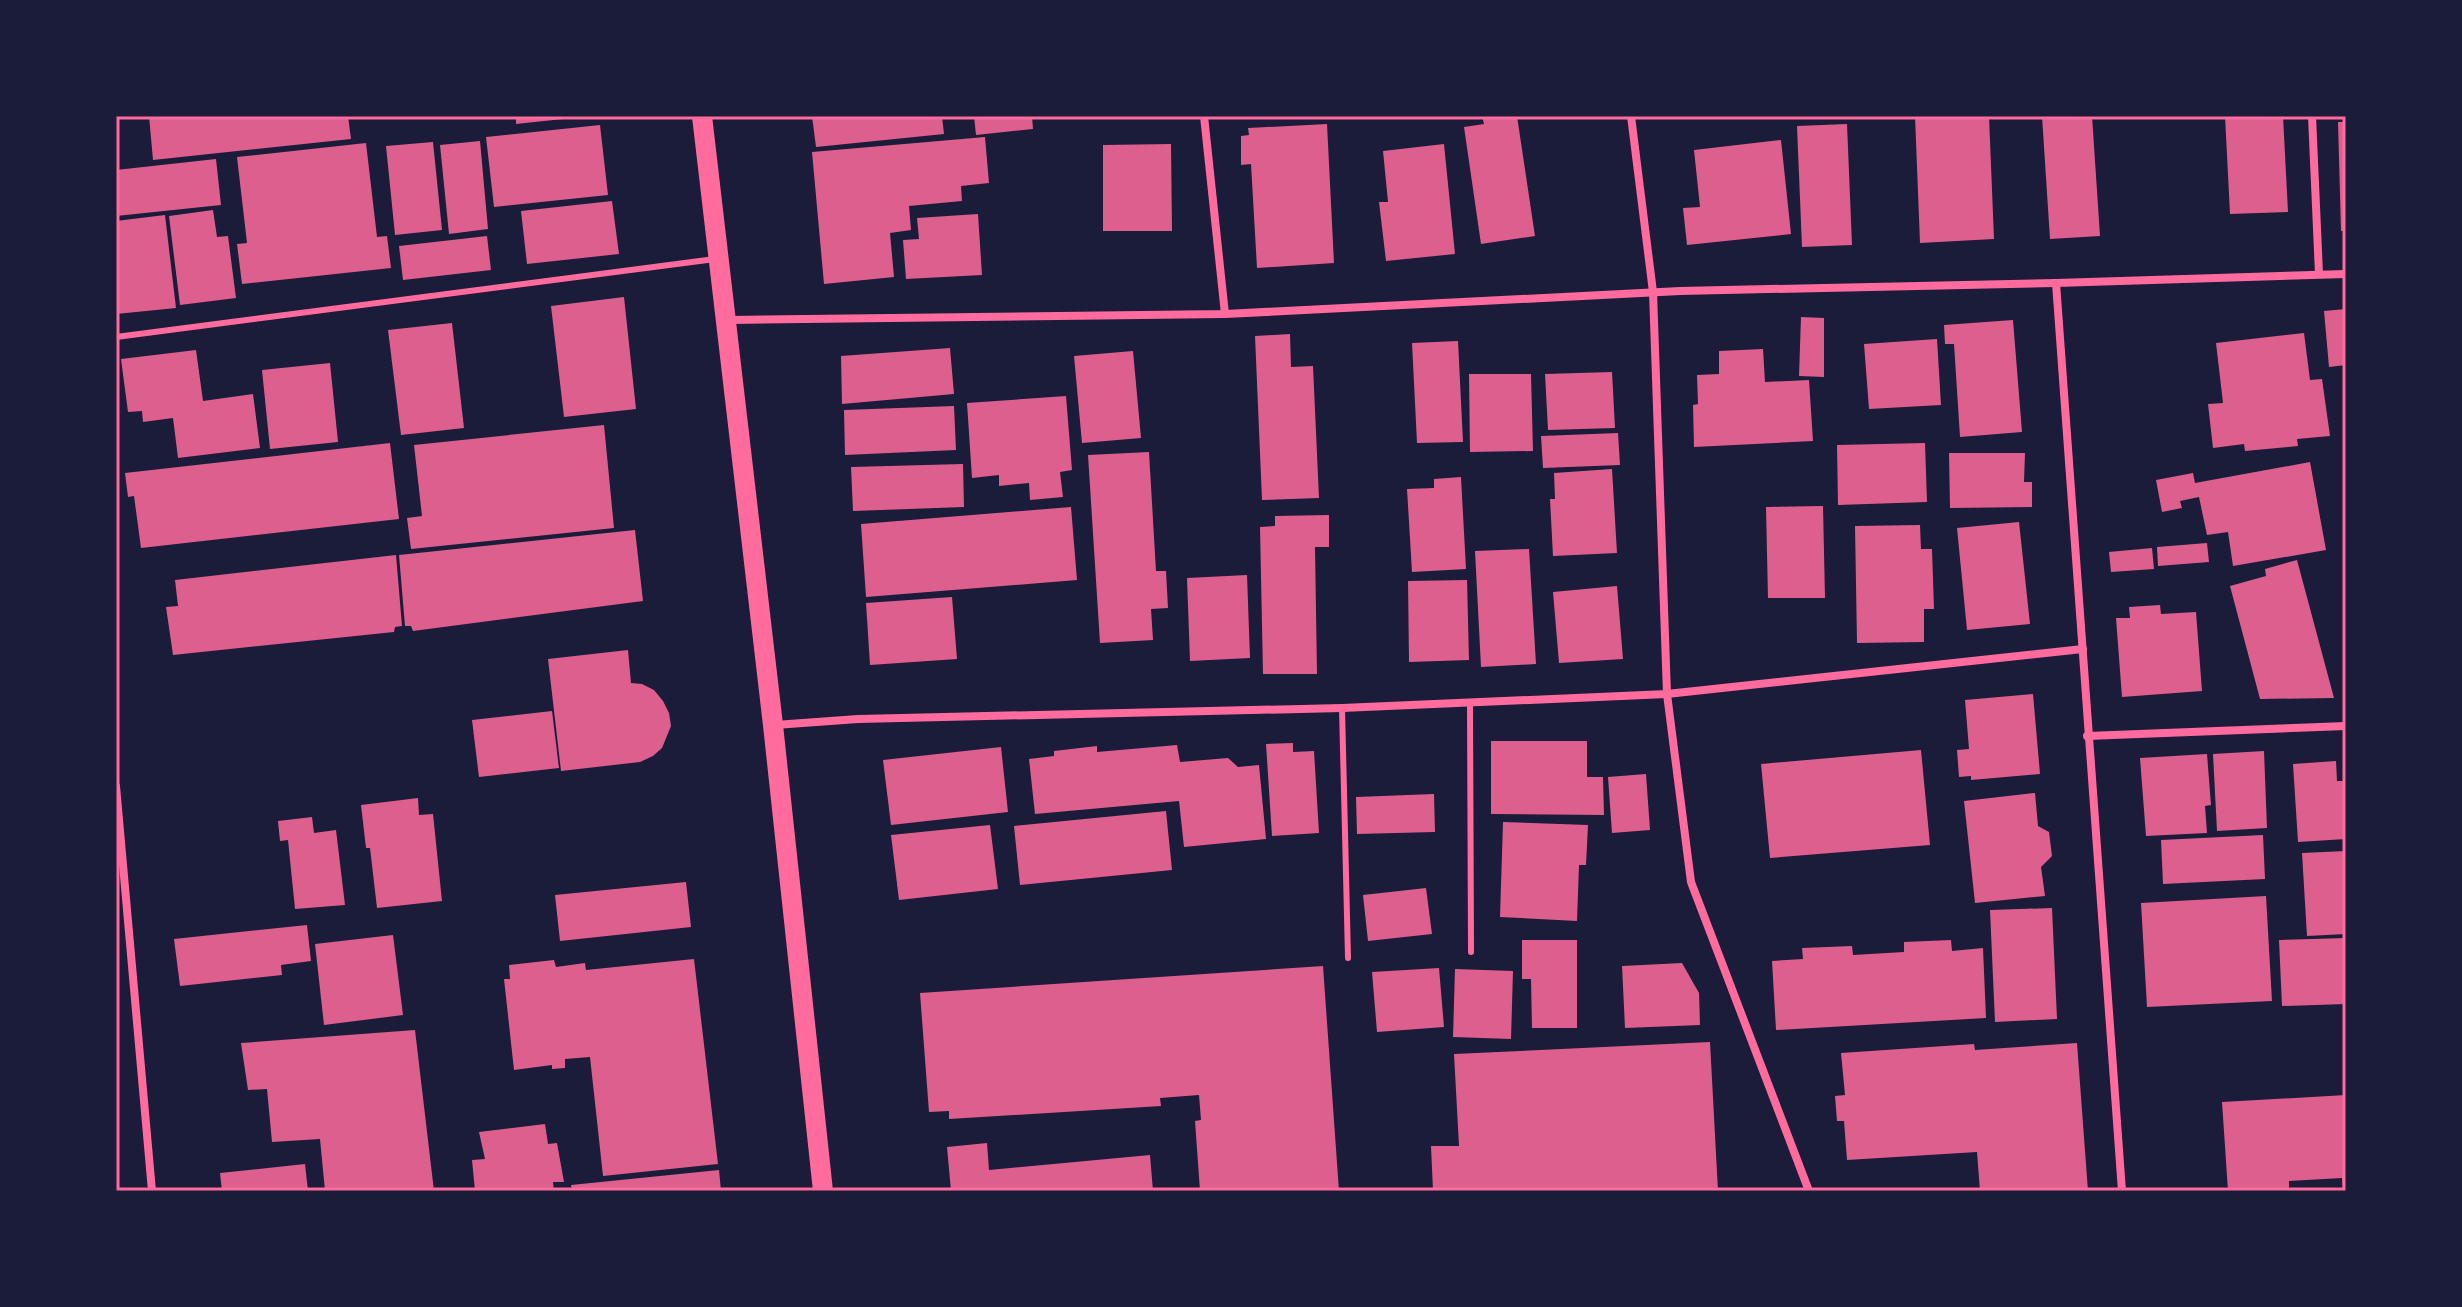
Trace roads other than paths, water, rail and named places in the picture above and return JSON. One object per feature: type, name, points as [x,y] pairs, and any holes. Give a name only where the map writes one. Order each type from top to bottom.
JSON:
[{"type":"main road","points":[[702,116],[773,725],[823,1191]]},
{"type":"street","points":[[1204,116],[1225,314]]},
{"type":"street","points":[[1631,116],[1653,292],[1667,694],[1691,882],[1809,1191]]},
{"type":"street","points":[[2312,116],[2319,274]]},
{"type":"street","points":[[727,320],[1225,314],[1653,292],[2346,274]]},
{"type":"street","points":[[2056,283],[2122,1191]]},
{"type":"street","points":[[773,725],[858,719],[1342,708],[1667,694],[2083,649]]},
{"type":"street","points":[[2087,736],[2346,726]]},
{"type":"street","points":[[116,786],[152,1191]]},
{"type":"lane","points":[[116,337],[719,258]]},
{"type":"lane","points":[[1470,703],[1471,952]]},
{"type":"lane","points":[[1342,708],[1348,958]]}]
